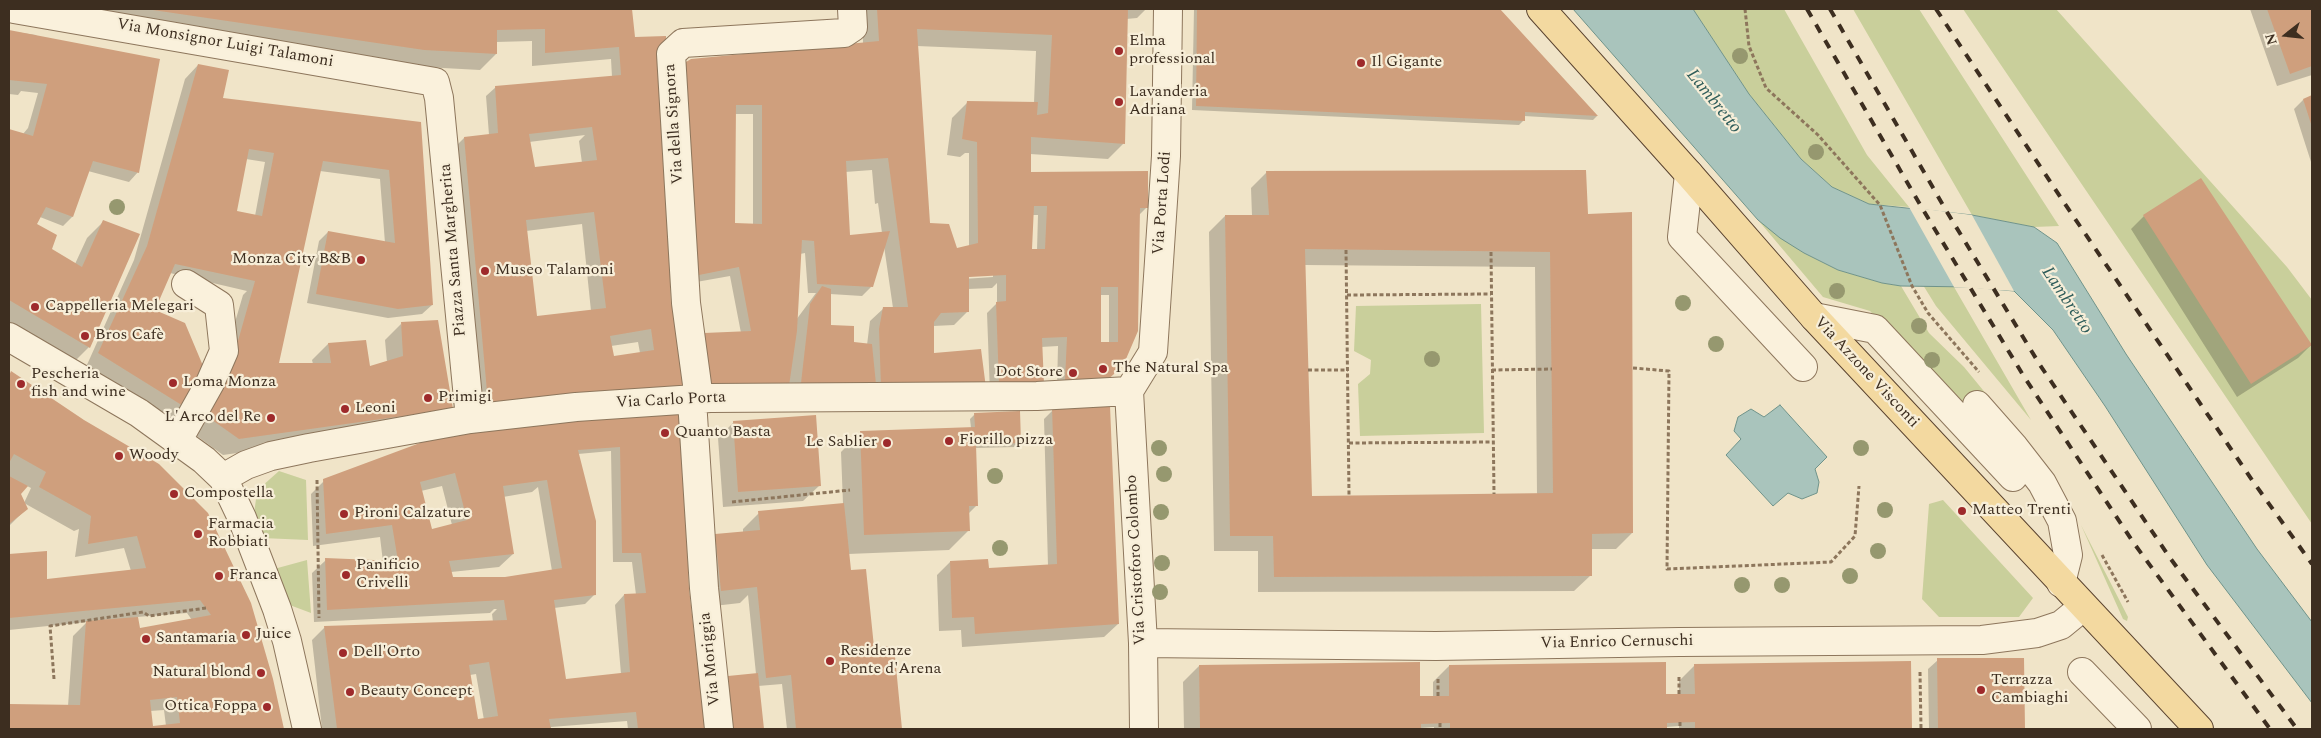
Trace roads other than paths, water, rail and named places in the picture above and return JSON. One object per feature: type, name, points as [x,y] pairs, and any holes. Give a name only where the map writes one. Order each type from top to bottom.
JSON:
[{"type":"main road","name":"Via Azzone Visconti","points":[[1541,9],[1814,317],[2199,729]]},
{"type":"street","name":"Via Monsignor Luigi Talamoni","points":[[14,9],[435,82]]},
{"type":"street","name":"Via della Signora","points":[[696,399],[686,303],[671,54],[683,43],[844,33],[853,27],[852,9]]},
{"type":"street","name":"Via Porta Lodi","points":[[1129,391],[1153,352],[1166,156],[1168,9]]},
{"type":"street","name":"Piazza Santa Margherita","points":[[435,82],[439,98],[470,419]]},
{"type":"street","points":[[1689,174],[1682,237],[1804,367]]},
{"type":"street","points":[[178,440],[210,383],[224,351],[219,305],[186,284]]},
{"type":"street","points":[[1814,317],[1875,329],[2013,477]]},
{"type":"street","points":[[9,337],[122,403],[178,440],[223,478],[239,512],[277,609],[287,641],[307,729]]},
{"type":"street","name":"Via Carlo Porta","points":[[223,478],[246,465],[271,456],[309,448],[470,419],[576,407],[696,399],[1037,396],[1129,391]]},
{"type":"street","name":"Via Cristoforo Colombo","points":[[1129,391],[1142,643],[1144,729]]},
{"type":"street","name":"Via Moriggia","points":[[696,399],[698,505],[704,588],[719,729]]},
{"type":"street","points":[[1977,405],[2014,447],[2042,484],[2062,521],[2068,555],[2061,583]]},
{"type":"street","name":"Via Enrico Cernuschi","points":[[1142,643],[1436,646],[1920,639],[1982,640],[2037,634],[2061,625],[2083,607]]},
{"type":"street","points":[[2082,672],[2137,729]]},
{"type":"water","name":"Lambretto","points":[[1573,9],[1693,9],[1749,94],[1801,159],[1832,187],[1869,204],[1972,215],[2034,227],[2057,243],[2126,354],[2257,549],[2312,622],[2312,703],[2207,565],[2105,406],[2053,330],[2014,291],[1971,287],[1901,286],[1882,283],[1838,270],[1804,253],[1780,238],[1758,220]]},
{"type":"water","points":[[1780,405],[1827,457],[1815,469],[1819,482],[1817,493],[1802,499],[1788,493],[1773,506],[1726,455],[1741,439],[1734,431],[1738,417],[1751,409],[1764,417]]},
{"type":"railway","points":[[1807,9],[1922,208],[2023,375],[2133,542],[2270,729]]},
{"type":"railway","points":[[1830,9],[1947,212],[2040,365],[2170,558],[2297,729]]},
{"type":"railway","points":[[1936,9],[2063,201],[2252,480],[2312,564]]},
{"type":"place","name":"Elma professional","points":[[1119,51]]},
{"type":"place","name":"Il Gigante","points":[[1361,63]]},
{"type":"place","name":"Lavanderia Adriana","points":[[1119,102]]},
{"type":"place","name":"Monza City B&B","points":[[361,260]]},
{"type":"place","name":"Museo Talamoni","points":[[485,271]]},
{"type":"place","name":"Cappelleria Melegari","points":[[35,307]]},
{"type":"place","name":"Bros Cafè","points":[[85,336]]},
{"type":"place","name":"The Natural Spa","points":[[1103,369]]},
{"type":"place","name":"Dot Store","points":[[1073,373]]},
{"type":"place","name":"Loma Monza","points":[[173,383]]},
{"type":"place","name":"Pescheria fish and wine","points":[[21,384]]},
{"type":"place","name":"Primigi","points":[[428,398]]},
{"type":"place","name":"Leoni","points":[[345,409]]},
{"type":"place","name":"L'Arco del Re","points":[[271,418]]},
{"type":"place","name":"Quanto Basta","points":[[665,433]]},
{"type":"place","name":"Fiorillo pizza","points":[[949,441]]},
{"type":"place","name":"Le Sablier","points":[[887,443]]},
{"type":"place","name":"Woody","points":[[119,456]]},
{"type":"place","name":"Compostella","points":[[174,494]]},
{"type":"place","name":"Matteo Trenti","points":[[1962,511]]},
{"type":"place","name":"Pironi Calzature","points":[[344,514]]},
{"type":"place","name":"Farmacia Robbiati","points":[[198,534]]},
{"type":"place","name":"Panificio Crivelli","points":[[346,575]]},
{"type":"place","name":"Franca","points":[[219,576]]},
{"type":"place","name":"Juice","points":[[246,635]]},
{"type":"place","name":"Santamaria","points":[[146,639]]},
{"type":"place","name":"Dell'Orto","points":[[343,653]]},
{"type":"place","name":"Residenze Ponte d'Arena","points":[[830,661]]},
{"type":"place","name":"Natural blond","points":[[261,673]]},
{"type":"place","name":"Terrazza Cambiaghi","points":[[1981,690]]},
{"type":"place","name":"Beauty Concept","points":[[350,692]]},
{"type":"place","name":"Ottica Foppa","points":[[267,707]]}]
